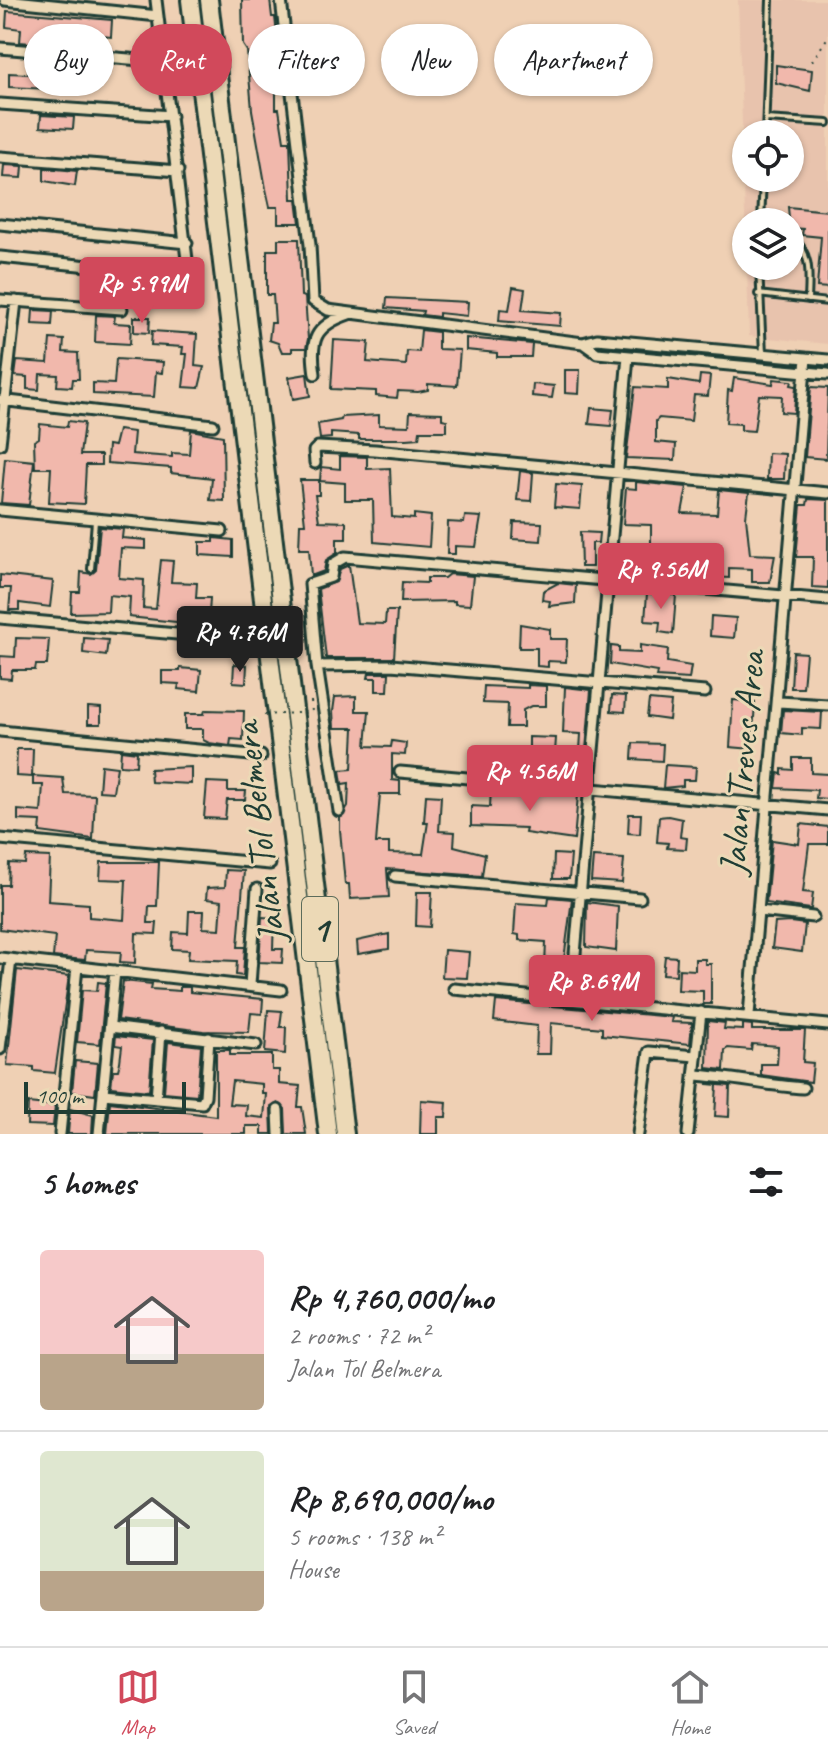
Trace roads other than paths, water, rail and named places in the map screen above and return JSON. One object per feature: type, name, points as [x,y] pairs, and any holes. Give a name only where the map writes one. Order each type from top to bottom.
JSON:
[{"type":"highway","name":"Jalan Tol Belmera","points":[[190,0],[328,1134]]},
{"type":"highway","name":"Jalan Tol Belmera","points":[[209,0],[345,1134]]},
{"type":"street","points":[[156,0],[159,24]]},
{"type":"street","points":[[281,0],[310,245],[313,301],[328,310],[583,343],[597,339],[828,360]]},
{"type":"street","points":[[2,1],[158,16]]},
{"type":"street","points":[[0,48],[130,59]]},
{"type":"street","points":[[0,257],[178,275],[188,268],[168,96]]},
{"type":"street","points":[[0,104],[171,116]]},
{"type":"street","points":[[0,157],[178,171]]},
{"type":"street","points":[[0,224],[187,243]]},
{"type":"street","points":[[0,300],[122,309]]},
{"type":"street","points":[[0,444],[2,400],[16,301]]},
{"type":"street","points":[[315,374],[311,349],[314,339],[329,322],[352,313]]},
{"type":"street","points":[[583,343],[597,353],[828,374]]},
{"type":"street","points":[[762,368],[763,354]]},
{"type":"street","points":[[571,999],[609,581],[615,475],[628,356]]},
{"type":"street","name":"Jalan Treves Area","points":[[749,1015],[779,702],[806,358]]},
{"type":"street","points":[[2,400],[213,425]]},
{"type":"street","points":[[315,463],[314,451],[318,447],[828,493]]},
{"type":"street","points":[[0,510],[222,531]]},
{"type":"street","points":[[339,811],[317,666],[310,584],[316,579],[331,577],[333,564],[345,557],[828,600]]},
{"type":"street","points":[[0,618],[243,640]]},
{"type":"street","points":[[317,666],[391,665],[705,692]]},
{"type":"street","points":[[779,702],[828,705]]},
{"type":"street","points":[[0,731],[261,756]]},
{"type":"street","points":[[400,772],[828,810]]},
{"type":"street","points":[[0,839],[270,864]]},
{"type":"street","points":[[395,876],[640,898]]},
{"type":"street","points":[[250,985],[257,889]]},
{"type":"street","points":[[759,911],[813,917]]},
{"type":"street","points":[[0,958],[281,990]]},
{"type":"street","points":[[0,1049],[11,960]]},
{"type":"street","points":[[60,1134],[77,967]]},
{"type":"street","points":[[99,1134],[115,971]]},
{"type":"street","points":[[454,989],[828,1025]]},
{"type":"street","points":[[688,1134],[701,1012]]},
{"type":"street","points":[[110,1027],[256,1045]]},
{"type":"street","points":[[156,1099],[161,1032]]},
{"type":"street","points":[[103,1094],[203,1102],[209,1038]]},
{"type":"street","points":[[638,1134],[649,1052],[696,1056]]},
{"type":"street","points":[[694,1075],[733,1076],[750,1084],[803,1088]]},
{"type":"street","points":[[278,1110],[279,1134]]},
{"type":"lane","points":[[770,0],[766,119],[828,123]]},
{"type":"lane","points":[[804,250],[808,259],[808,300]]},
{"type":"lane","points":[[758,280],[763,354]]},
{"type":"lane","points":[[758,294],[828,302]]},
{"type":"lane","points":[[91,569],[95,519]]}]
